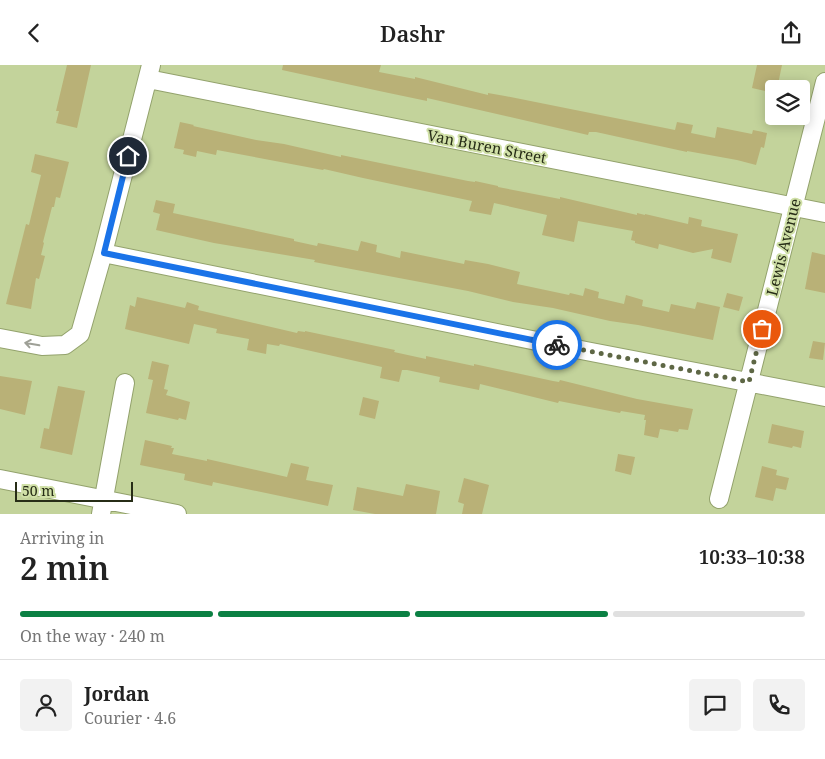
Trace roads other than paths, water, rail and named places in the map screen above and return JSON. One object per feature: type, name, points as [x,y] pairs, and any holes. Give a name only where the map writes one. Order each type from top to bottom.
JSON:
[{"type":"street","name":"Van Buren Street","points":[[150,72],[825,213]]},
{"type":"street","points":[[0,338],[42,346],[65,345],[80,334],[104,253],[150,72]]},
{"type":"street","name":"Lewis Avenue","points":[[719,499],[825,82]]},
{"type":"street","points":[[104,253],[586,351],[825,397]]},
{"type":"street","points":[[102,507],[125,383]]},
{"type":"street","points":[[0,479],[102,507],[177,514]]}]
